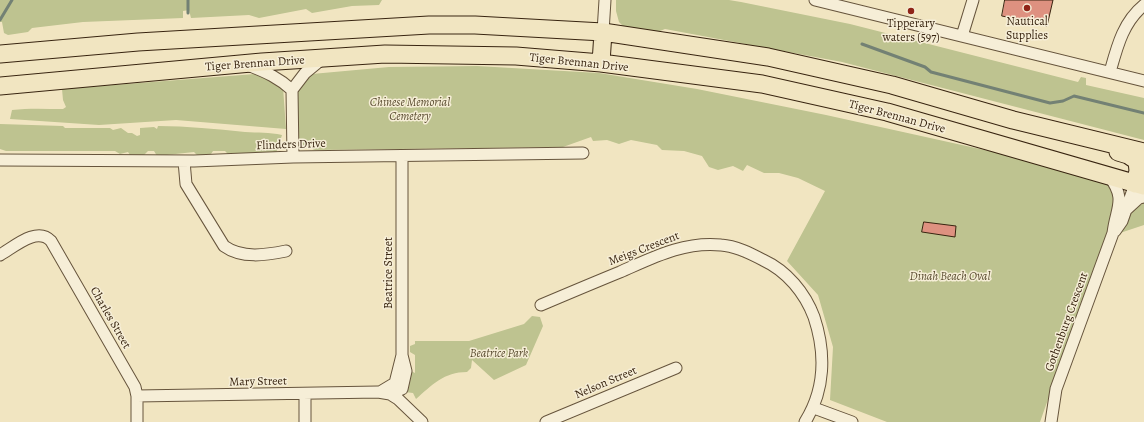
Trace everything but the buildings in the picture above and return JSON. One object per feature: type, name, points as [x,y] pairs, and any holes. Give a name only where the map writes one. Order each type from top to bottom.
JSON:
[{"type":"main road","points":[[0,54],[138,42],[429,25],[475,25],[603,32],[768,57],[892,85],[981,111],[1144,152]]},
{"type":"main road","points":[[601,63],[603,32]]},
{"type":"main road","name":"Tiger Brennan Drive","points":[[0,86],[245,64],[385,54],[473,55],[601,63],[762,84],[887,112],[1109,176],[1141,189]]},
{"type":"main road","points":[[981,111],[994,120],[1128,154],[1137,161],[1141,189]]},
{"type":"street","points":[[603,32],[605,0]]},
{"type":"street","points":[[815,0],[1144,81]]},
{"type":"street","points":[[962,36],[973,0]]},
{"type":"street","points":[[1110,72],[1124,29],[1135,12],[1144,5]]},
{"type":"street","points":[[293,157],[292,90],[305,73],[322,59]]},
{"type":"street","points":[[245,64],[269,73],[282,81],[292,90]]},
{"type":"street","name":"Flinders Drive","points":[[0,160],[184,161],[293,157],[584,153]]},
{"type":"street","name":"Beatrice Street","points":[[395,393],[402,355],[402,156]]},
{"type":"street","points":[[184,161],[186,184],[224,246],[235,252],[250,255],[286,251]]},
{"type":"street","name":"Gothenburg Crescent","points":[[1051,422],[1056,389],[1113,233],[1120,195],[1109,176]]},
{"type":"street","name":"Gothenburg Crescent","points":[[1113,233],[1141,189]]},
{"type":"street","name":"Charles Street","points":[[0,255],[33,236],[42,235],[51,241],[130,378],[137,396],[137,422]]},
{"type":"street","name":"Meigs Crescent","points":[[541,305],[682,247],[720,245],[740,249],[770,263],[784,273],[799,290],[810,308],[819,337],[822,376],[814,408],[805,422]]},
{"type":"street","name":"Nelson Street","points":[[546,422],[676,368]]},
{"type":"street","points":[[395,393],[422,422]]},
{"type":"street","name":"Mary Street","points":[[137,396],[395,393]]},
{"type":"street","points":[[305,394],[305,422]]},
{"type":"street","points":[[814,408],[852,422]]},
{"type":"green space","points":[[0,0],[382,0],[379,5],[352,6],[312,13],[306,9],[259,18],[249,15],[191,18],[189,10],[183,11],[183,18],[83,22],[32,28],[28,32],[8,35],[4,33],[2,22],[0,22]]},
{"type":"green space","points":[[616,0],[729,0],[850,24],[1078,82],[1081,77],[1086,78],[1086,85],[1144,98],[1144,140],[842,62],[665,29],[655,33],[626,29],[619,22],[616,11]]},
{"type":"green space","name":"Dinah Beach Oval","points":[[477,66],[599,73],[697,89],[826,115],[1125,181],[1040,422],[887,422],[830,400],[833,347],[818,295],[787,261],[825,191],[798,178],[779,173],[764,173],[747,165],[743,171],[733,166],[718,170],[709,167],[702,156],[684,151],[662,150],[657,145],[631,140],[619,144],[607,140],[593,141],[591,137],[563,147],[315,150],[303,145],[299,139],[297,132],[296,97],[301,82],[312,74],[389,67]]},
{"type":"green space","points":[[255,74],[271,79],[283,87],[286,129],[176,120],[99,125],[10,119],[12,110],[63,109],[66,107],[63,100],[62,89]]},
{"type":"green space","points":[[0,124],[63,126],[65,128],[110,128],[113,130],[121,128],[128,133],[132,133],[137,136],[140,135],[140,128],[154,127],[157,129],[158,126],[282,135],[276,153],[260,157],[253,153],[243,159],[231,157],[225,151],[213,151],[209,157],[199,157],[194,152],[157,156],[154,151],[148,151],[144,155],[130,155],[128,152],[120,154],[115,151],[6,151],[0,149]]},
{"type":"green space","points":[[1144,202],[1144,225],[1120,233],[1132,211]]},
{"type":"green space","name":"Beatrice Park","points":[[532,316],[540,317],[543,326],[526,365],[494,380],[472,360],[471,368],[467,372],[452,374],[439,380],[416,399],[413,393],[405,392],[411,371],[415,373],[415,355],[410,352],[410,346],[415,344],[415,341],[469,341],[524,324]]},
{"type":"waterway","points":[[0,20],[12,0]]},
{"type":"waterway","points":[[188,0],[188,13]]},
{"type":"waterway","points":[[862,44],[925,67],[931,72],[1050,103],[1063,101],[1074,96],[1144,113]]},
{"type":"place","name":"Nautical Supplies","points":[[1027,8]]},
{"type":"place","name":"Tipperary waters (597)","points":[[911,11]]},
{"type":"park label","name":"Chinese Memorial Cemetery","points":[[410,110]]}]
